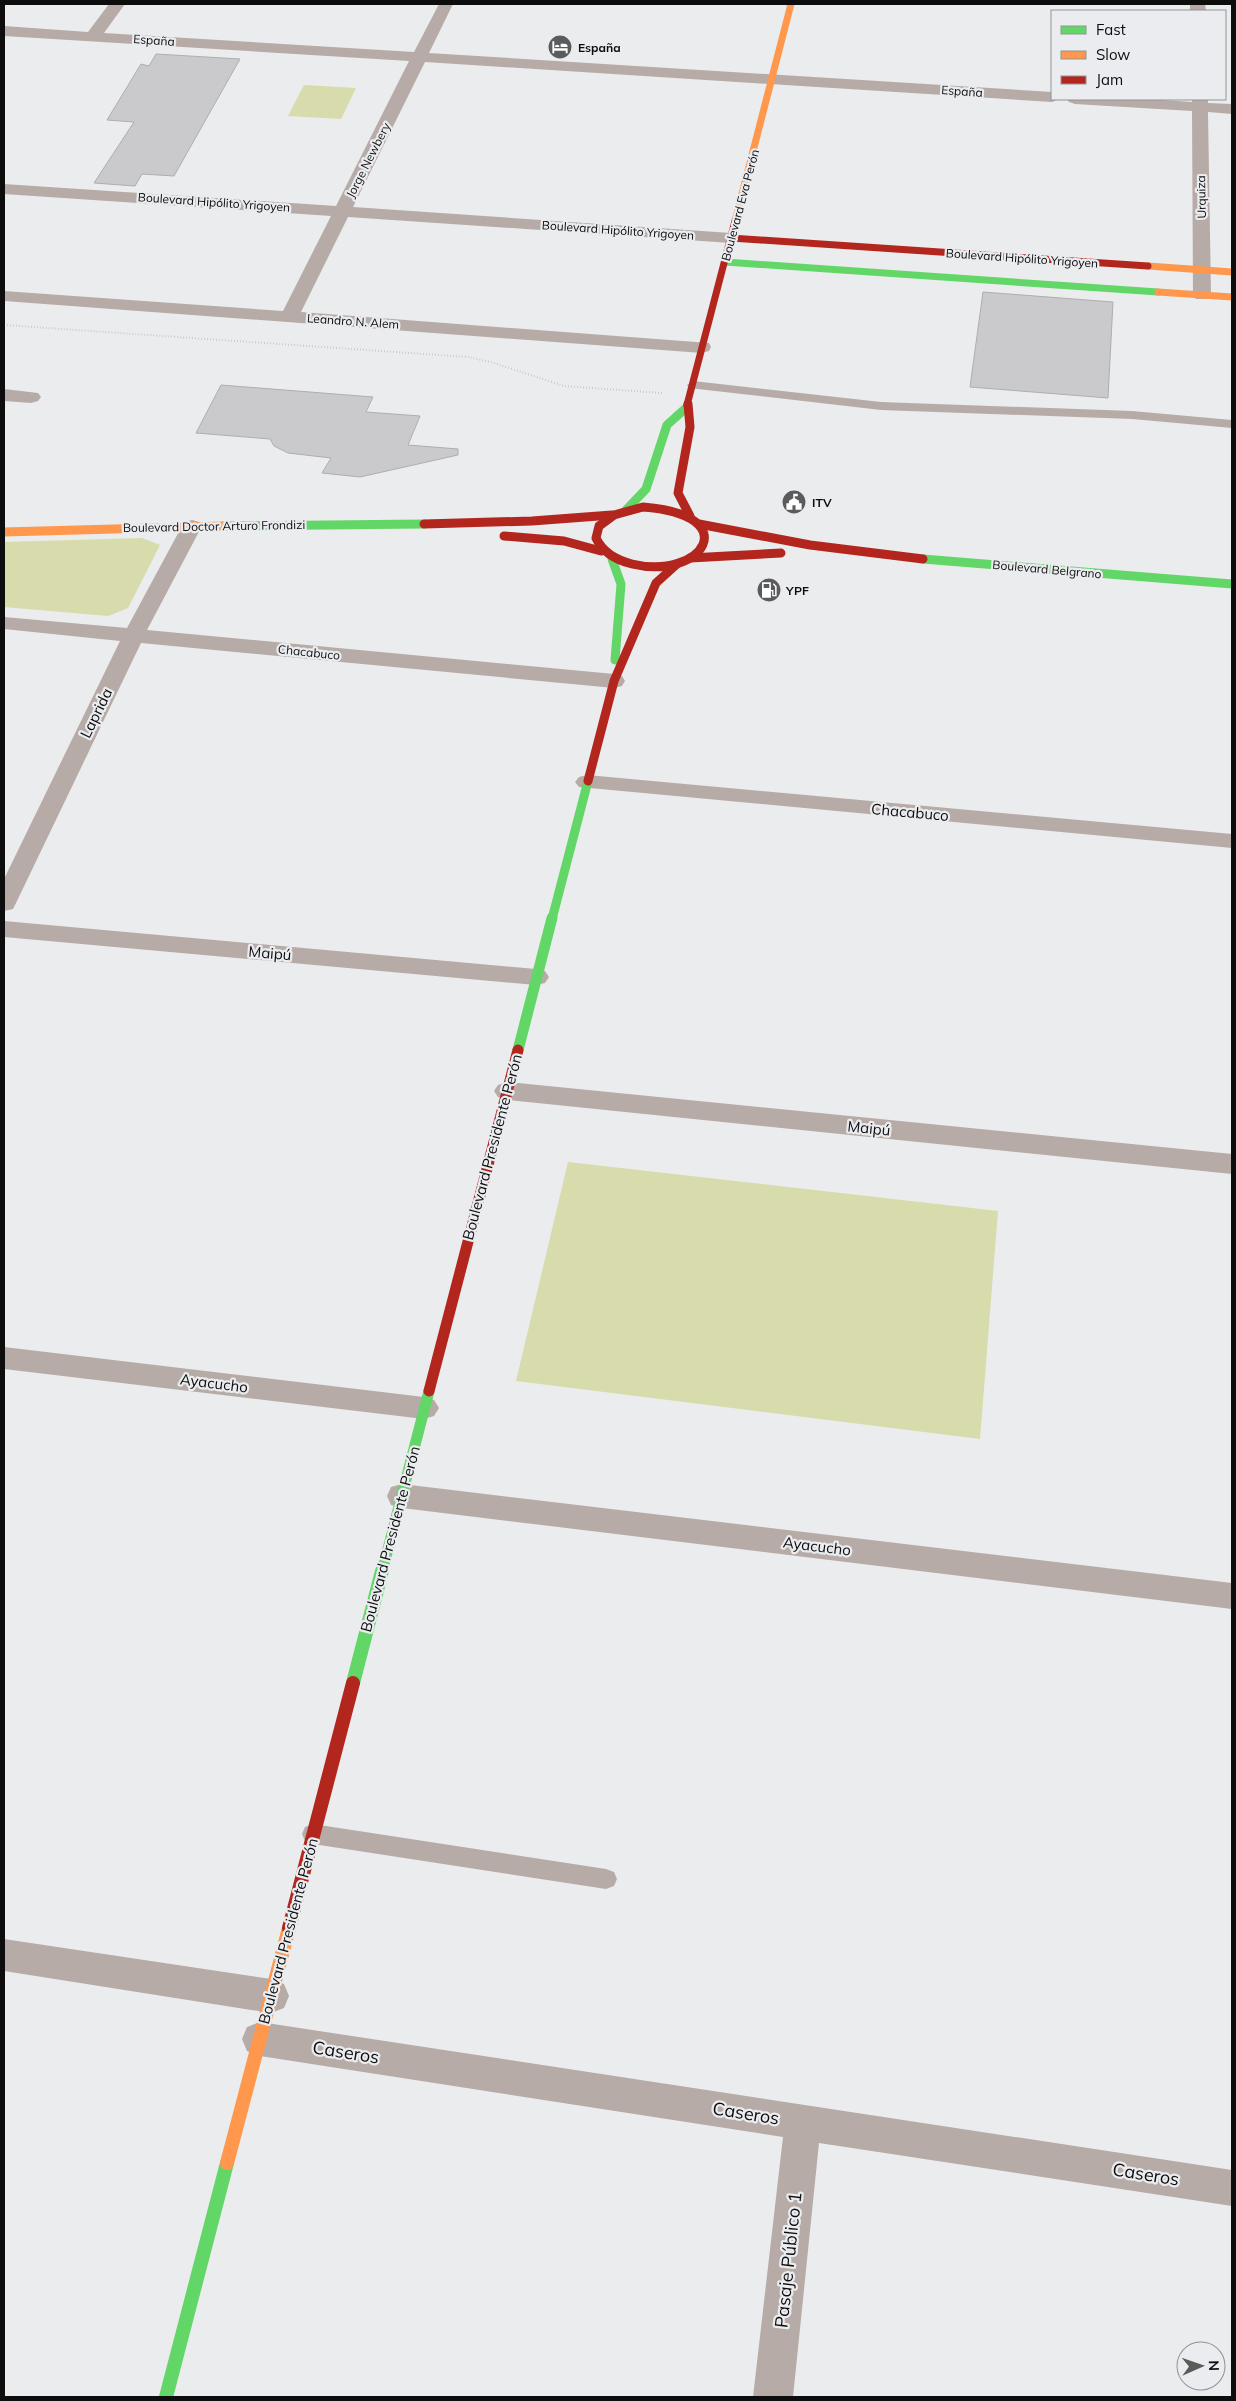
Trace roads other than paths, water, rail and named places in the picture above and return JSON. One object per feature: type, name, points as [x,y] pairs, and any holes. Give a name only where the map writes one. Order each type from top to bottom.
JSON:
[{"type":"street","points":[[93,36],[117,4]]},
{"type":"street","name":"Jorge Newbery","points":[[290,316],[446,4]]},
{"type":"street","name":"Boulevard Eva Perón","points":[[687,407],[791,4]]},
{"type":"street","name":"España","points":[[4,31],[1051,97]]},
{"type":"street","points":[[1106,100],[1200,103],[1232,109]]},
{"type":"street","name":"Urquiza","points":[[1200,103],[1202,295]]},
{"type":"street","name":"Boulevard Hipólito Yrigoyen","points":[[4,189],[342,210],[1232,272]]},
{"type":"street","name":"Boulevard Hipólito Yrigoyen","points":[[725,262],[1232,297]]},
{"type":"street","name":"Leandro N. Alem","points":[[4,296],[702,347]]},
{"type":"street","points":[[4,395],[32,397]]},
{"type":"street","points":[[626,510],[646,490],[666,425],[687,407]]},
{"type":"street","points":[[687,407],[690,427],[678,493],[690,516],[699,524]]},
{"type":"street","points":[[601,551],[595,541],[596,531],[602,522],[612,515],[626,510],[660,508],[690,516]]},
{"type":"street","name":"Boulevard Doctor Arturo Frondizi","points":[[4,532],[192,526],[423,525],[566,520],[612,515]]},
{"type":"street","name":"Boulevard Presidente Perón","points":[[166,2397],[614,681],[656,583],[677,564],[699,551],[704,543],[705,533],[699,524]]},
{"type":"street","name":"Boulevard Belgrano","points":[[699,524],[778,541],[862,554],[1232,584]]},
{"type":"street","name":"Boulevard Doctor Arturo Frondizi","points":[[423,525],[564,541],[601,551]]},
{"type":"street","name":"Laprida","points":[[4,903],[134,634],[192,526]]},
{"type":"street","name":"Boulevard Presidente Perón","points":[[601,551],[612,559],[627,565],[645,567],[677,564]]},
{"type":"street","name":"Boulevard Belgrano","points":[[690,558],[734,554],[862,554]]},
{"type":"street","name":"Boulevard Presidente Perón","points":[[612,559],[621,584],[614,681]]},
{"type":"street","name":"Chacabuco","points":[[4,623],[614,681]]},
{"type":"street","name":"Chacabuco","points":[[587,782],[1232,841]]},
{"type":"street","name":"Maipú","points":[[4,929],[536,977]]},
{"type":"street","name":"Maipú","points":[[507,1091],[1232,1164]]},
{"type":"street","name":"Ayacucho","points":[[4,1358],[424,1408]]},
{"type":"street","name":"Ayacucho","points":[[402,1496],[1232,1596]]},
{"type":"street","points":[[4,1955],[271,1996]]},
{"type":"street","name":"Caseros","points":[[260,2039],[1232,2188]]},
{"type":"street","name":"Pasaje Público 1","points":[[773,2397],[803,2122]]},
{"type":"lane","points":[[692,390],[881,406],[1132,416],[1232,424]]},
{"type":"lane","points":[[313,1834],[606,1879]]},
{"type":"place","name":"España","points":[[560,47]]},
{"type":"place","name":"ITV","points":[[794,502]]},
{"type":"place","name":"YPF","points":[[769,590]]}]
